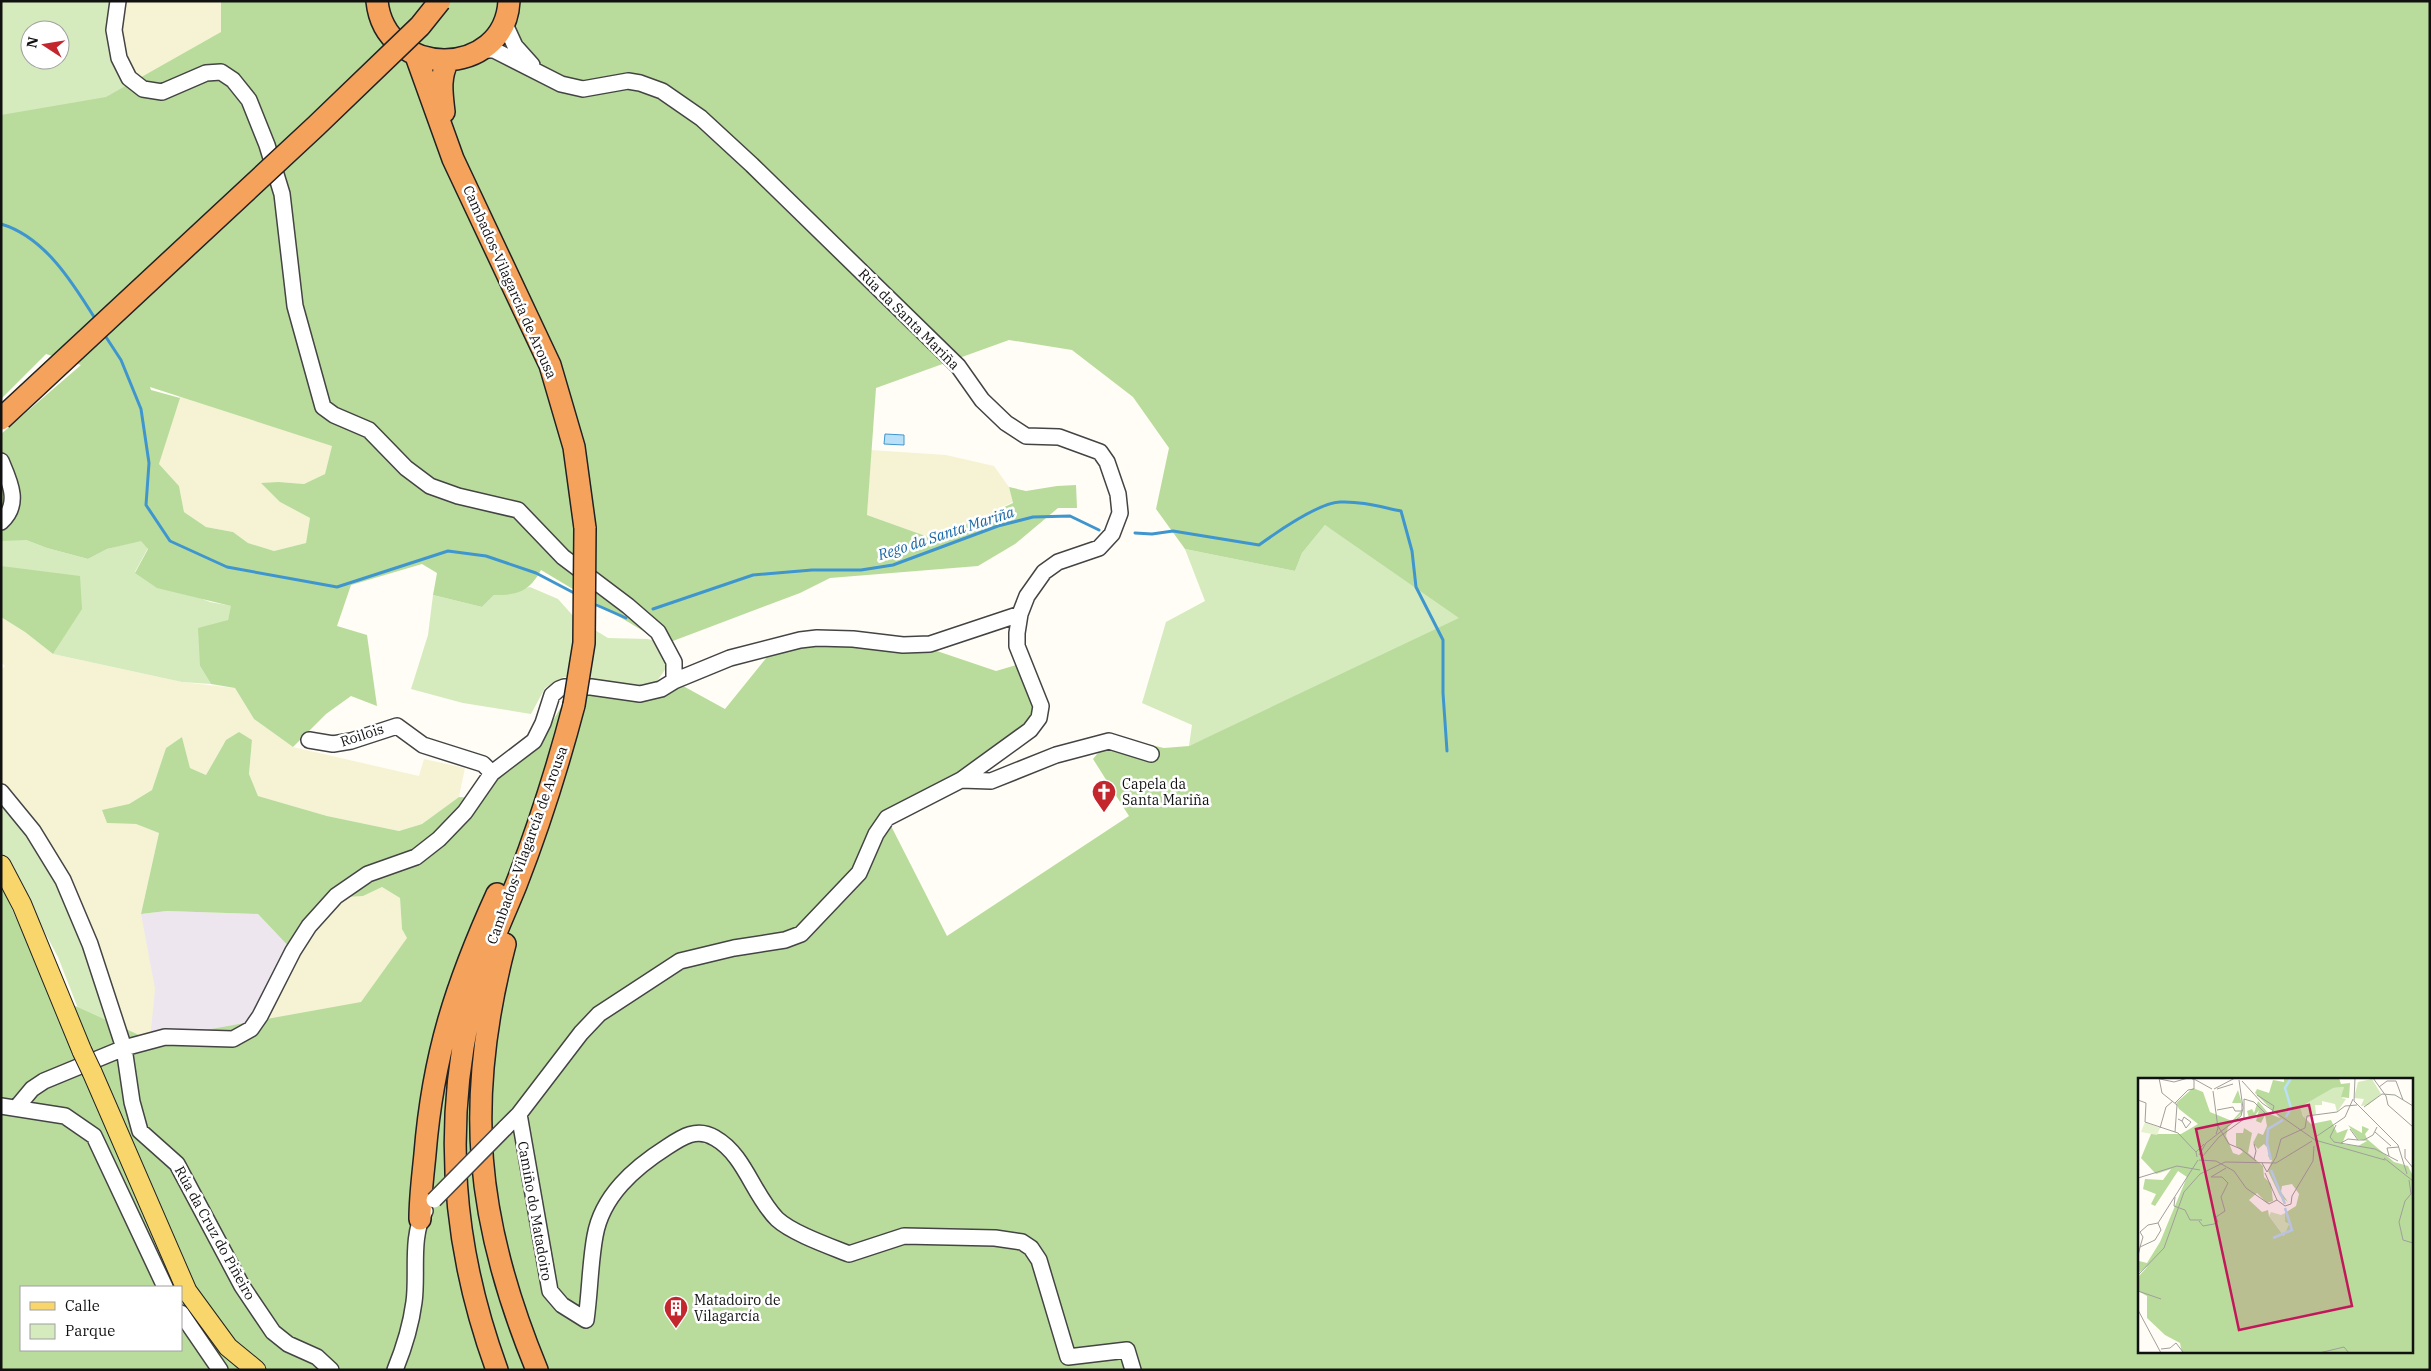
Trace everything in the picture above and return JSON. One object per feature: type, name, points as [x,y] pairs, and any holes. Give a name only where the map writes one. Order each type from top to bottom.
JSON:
[{"type":"highway","points":[[377,1],[380,16],[391,36],[416,56],[448,61],[465,58],[479,50],[494,37],[504,22],[509,1]]},
{"type":"highway","points":[[1,419],[316,126],[420,26],[440,1]]},
{"type":"highway","points":[[416,56],[453,159]]},
{"type":"highway","points":[[448,61],[443,71],[442,93],[453,159]]},
{"type":"highway","name":"Cambados-Vilagarcía de Arousa","points":[[453,159],[550,365],[574,447],[585,528],[584,644],[574,705],[557,767],[474,997],[461,1054],[454,1154],[458,1218],[474,1299],[497,1370]]},
{"type":"highway","points":[[420,1219],[431,1092],[442,1040],[457,989],[480,930],[557,767]]},
{"type":"highway","points":[[537,1370],[507,1292],[488,1212],[480,1140],[480,1099],[485,1045],[494,985],[508,929],[549,818],[557,767]]},
{"type":"main road","points":[[1,865],[22,905],[82,1051],[188,1291],[228,1347],[256,1370]]},
{"type":"street","points":[[118,1],[114,30],[119,58],[129,78],[143,89],[162,92],[206,73],[222,72],[233,80],[250,100],[267,145],[282,194],[295,306],[323,408],[334,416],[369,430],[406,468],[430,486],[458,496],[518,510],[563,557],[628,606],[658,632],[674,662],[674,680]]},
{"type":"street","name":"Rúa da Santa Mariña","points":[[504,22],[515,46],[525,59],[545,76]]},
{"type":"street","name":"Rúa da Santa Mariña","points":[[420,1219],[434,1200],[519,1114],[581,1033],[600,1014],[680,961],[734,948],[785,940],[801,934],[859,873],[876,834],[887,818],[961,780],[1030,730],[1039,718],[1041,706],[1018,646],[1017,633],[1020,614],[1028,596],[1044,572],[1058,562],[1099,548],[1112,534],[1120,513],[1118,494],[1107,462],[1100,452],[1059,437],[1026,436],[1006,423],[982,400],[958,366],[752,165],[701,118],[662,90],[640,83],[628,81],[583,89],[561,84],[494,50],[479,50]]},
{"type":"street","points":[[1,461],[14,498],[9,516],[1,522]]},
{"type":"street","points":[[17,1107],[32,1089],[44,1081],[124,1048],[165,1037],[233,1039],[251,1029],[260,1016],[293,951],[309,926],[336,896],[368,874],[416,857],[439,839],[465,812],[492,774],[534,741],[543,723],[552,695],[564,687],[591,687],[640,694],[661,689],[674,680],[730,658],[800,640],[844,638],[903,645],[930,644],[1020,614]]},
{"type":"street","name":"Roilois","points":[[309,740],[333,744],[351,741],[397,726],[423,745],[482,764],[492,774]]},
{"type":"street","name":"Rúa da Santa Mariña","points":[[961,780],[991,781],[1056,755],[1109,741],[1151,754]]},
{"type":"street","name":"Rúa da Cruz do Piñeiro","points":[[1,792],[33,831],[63,880],[90,944],[124,1048],[132,1102],[140,1131],[177,1164],[242,1286],[274,1332],[288,1344],[317,1357],[331,1370]]},
{"type":"street","points":[[1,1106],[66,1116],[94,1136],[165,1286]]},
{"type":"street","name":"Camiño do Matadoiro","points":[[519,1114],[550,1291],[562,1305],[586,1320],[595,1236],[603,1213],[613,1196],[625,1179],[643,1162],[685,1135],[697,1132],[714,1137],[732,1151],[760,1199],[778,1220],[809,1237],[849,1254],[904,1236],[995,1238],[1022,1242],[1031,1248],[1039,1260],[1068,1357],[1127,1350],[1133,1370]]},
{"type":"street","points":[[395,1370],[410,1327],[414,1302],[420,1219]]},
{"type":"street","points":[[182,1314],[220,1370]]},
{"type":"shaded area","points":[[118,1],[233,1],[233,24],[162,92],[129,78],[116,11]]},
{"type":"shaded area","points":[[231,222],[337,428],[325,474],[304,484],[279,482],[280,502],[310,518],[306,543],[274,551],[248,543],[233,532],[206,527],[184,512],[179,486],[159,464]]},
{"type":"shaded area","points":[[871,450],[946,455],[994,466],[1009,487],[1013,502],[934,539],[867,515]]},
{"type":"shaded area","points":[[1,617],[25,632],[53,654],[182,682],[235,688],[254,719],[293,747],[419,776],[424,759],[465,768],[459,797],[422,824],[399,831],[327,816],[258,796],[249,774],[252,740],[224,743],[206,775],[190,768],[182,737],[166,748],[152,790],[129,804],[107,823],[136,824],[159,833],[141,914],[155,989],[150,1040],[124,1048],[1,793],[1,670],[5,666],[1,662]]},
{"type":"shaded area","points":[[382,887],[400,898],[402,929],[417,936],[382,1033],[259,1033],[256,1007],[293,951],[336,896],[362,896]]},
{"type":"shaded area","points":[[167,911],[258,914],[293,951],[251,1029],[150,1040],[141,914]]},
{"type":"green space","points":[[1,1],[118,1],[119,58],[143,89],[1,123]]},
{"type":"green space","points":[[221,1],[2430,1],[2430,1370],[1,1370],[1,885],[51,995],[150,1040],[361,1002],[407,938],[402,929],[400,898],[382,887],[363,896],[345,897],[293,951],[258,914],[167,911],[141,914],[159,833],[136,824],[107,823],[102,810],[129,804],[152,790],[166,748],[182,737],[190,768],[206,775],[226,740],[239,732],[252,740],[249,774],[258,796],[327,816],[399,831],[422,824],[459,797],[475,798],[503,768],[535,751],[564,702],[591,687],[640,694],[674,681],[725,709],[776,646],[817,638],[934,650],[996,671],[1023,663],[1041,706],[1030,730],[887,818],[947,936],[1129,816],[1093,759],[1112,736],[1164,748],[1189,746],[1459,618],[1325,525],[1302,553],[1295,571],[1185,549],[1156,509],[1169,448],[1133,397],[1072,350],[1009,340],[876,388],[867,515],[934,539],[1013,503],[1009,487],[1026,491],[1076,485],[1077,508],[1058,508],[1015,544],[978,566],[830,578],[800,593],[665,644],[541,570],[527,588],[516,593],[494,595],[482,607],[433,595],[437,573],[422,564],[351,585],[337,626],[367,635],[377,706],[351,696],[326,714],[293,747],[254,719],[235,688],[211,684],[200,666],[198,628],[228,620],[231,606],[157,588],[135,573],[148,549],[141,541],[107,549],[88,559],[26,540],[1,541],[1,434],[81,365],[46,354],[1,399],[1,115],[106,97],[221,32]],"holes":[[[150,387],[332,446],[325,474],[304,484],[261,483],[280,502],[310,518],[306,543],[274,551],[248,543],[233,532],[206,527],[184,512],[179,486],[159,464],[180,398],[151,390]]]},
{"type":"green space","points":[[1325,525],[1454,601],[1463,623],[1189,746],[1192,725],[1142,703],[1166,622],[1205,601],[1185,549],[1295,571],[1302,553]]},
{"type":"green space","points":[[1,538],[26,540],[88,559],[107,549],[141,540],[148,548],[135,572],[210,602],[232,606],[228,620],[200,666],[211,684],[182,682],[53,654],[81,609],[1,566]]},
{"type":"green space","points":[[1,566],[80,576],[82,609],[53,654],[25,632],[1,617]]},
{"type":"green space","points":[[530,587],[558,599],[575,618],[608,638],[648,639],[665,644],[669,664],[655,684],[640,688],[564,677],[545,688],[531,714],[463,703],[411,689],[428,635],[433,595],[482,607],[494,595]]},
{"type":"green space","points":[[1,793],[38,839],[113,1010],[95,1052],[58,957],[15,877],[1,858]]},
{"type":"water","points":[[885,434],[904,435],[904,445],[884,444]]},
{"type":"waterway","name":"Rego da Santa Mariña","points":[[1,224],[17,230],[44,250],[78,291],[96,320]]},
{"type":"waterway","name":"Rego da Santa Mariña","points":[[104,334],[121,360],[141,409],[149,463],[146,505],[170,541],[227,567],[337,587],[448,551],[486,556],[536,573],[576,594]]},
{"type":"waterway","name":"Rego da Santa Mariña","points":[[1135,533],[1152,534],[1173,531],[1259,545],[1298,519],[1331,504],[1356,502],[1401,511],[1412,551],[1416,587],[1443,640],[1443,693],[1447,751]]},
{"type":"waterway","name":"Rego da Santa Mariña","points":[[653,609],[753,575],[812,570],[861,570],[893,565],[998,526],[1033,517],[1070,516],[1099,530]]},
{"type":"waterway","name":"Rego da Santa Mariña","points":[[592,603],[626,618]]},
{"type":"place","name":"Capela da Santa Mariña","points":[[1104,813]]},
{"type":"place","name":"Matadoiro de Vilagarcía","points":[[676,1329]]}]
